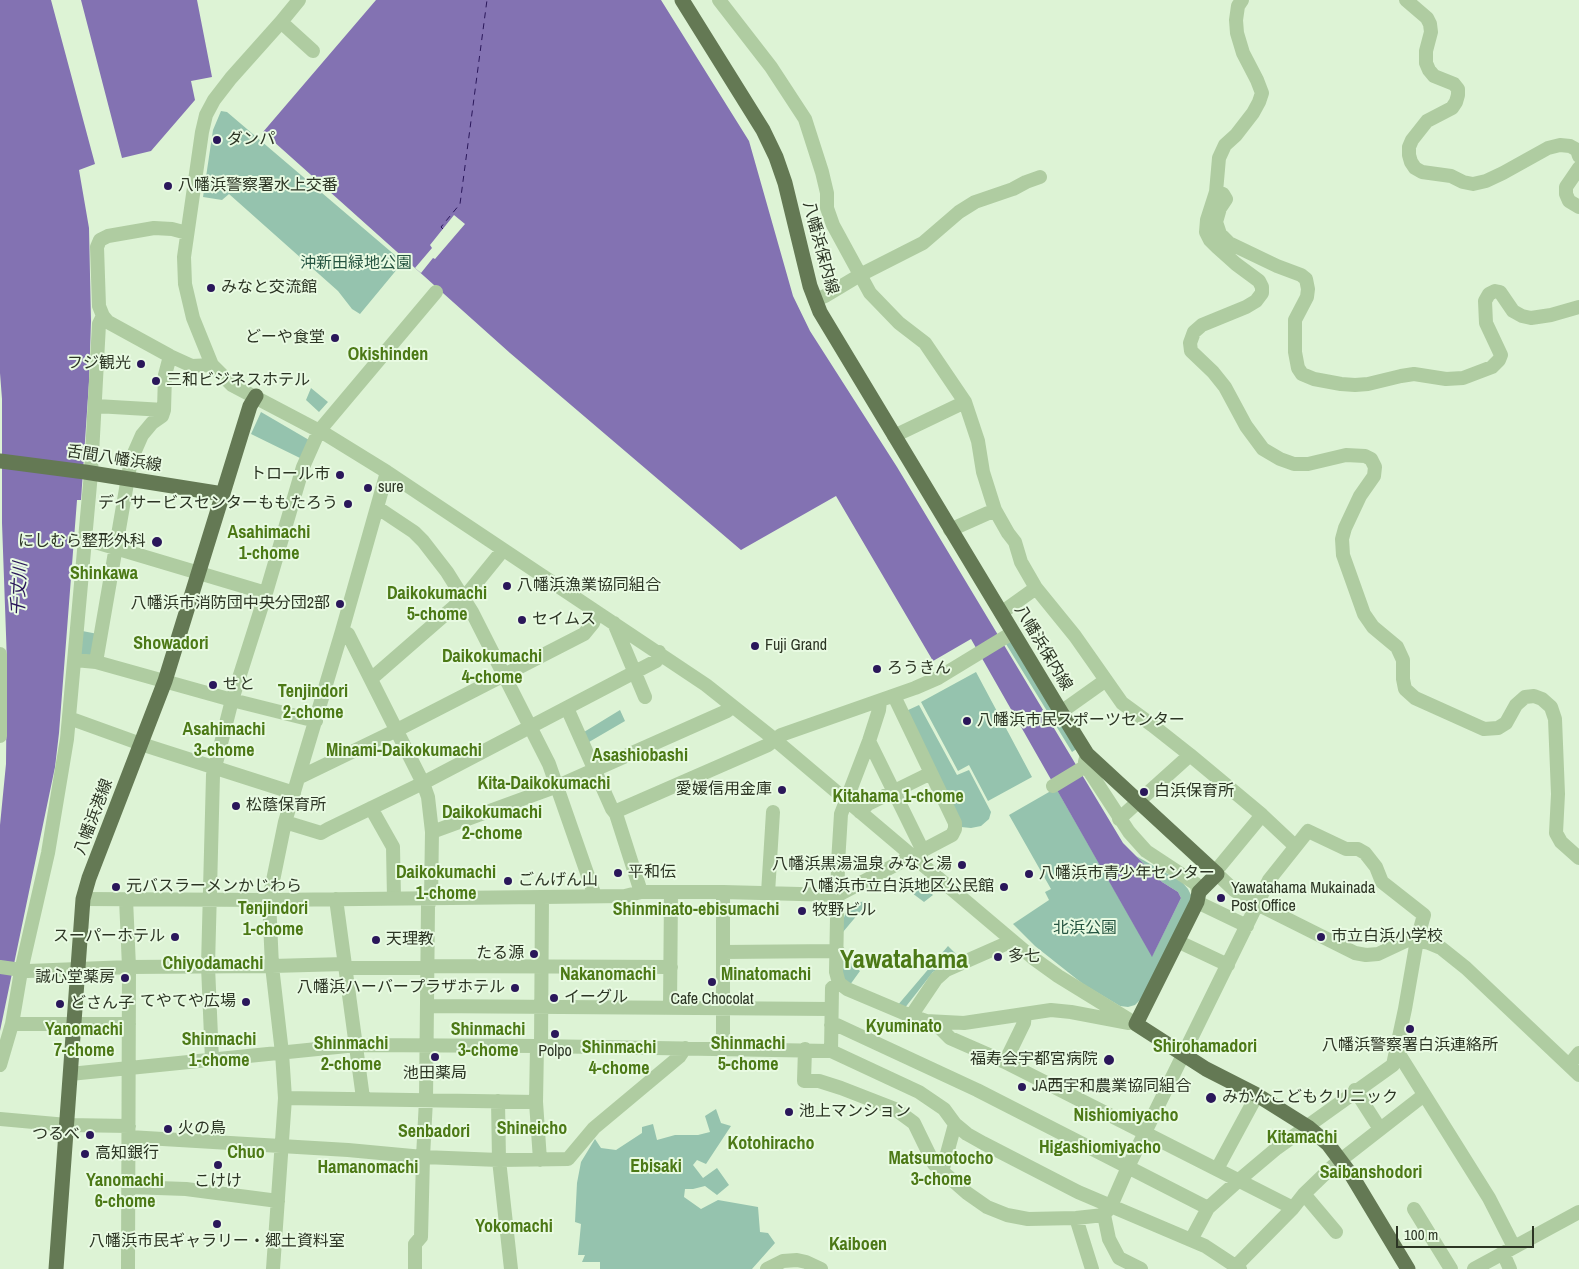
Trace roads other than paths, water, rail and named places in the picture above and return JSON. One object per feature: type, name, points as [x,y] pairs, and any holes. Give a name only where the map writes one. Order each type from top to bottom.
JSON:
[{"type":"main road","name":"八幡浜保内線","points":[[682,0],[763,130],[776,156],[785,183],[810,286],[820,312],[1001,613],[1008,636],[1061,712],[1084,763],[1137,801],[1216,873]]},
{"type":"main road","name":"八幡浜港線","points":[[56,1269],[83,899],[88,878],[165,681],[250,406],[256,396]]},
{"type":"main road","name":"舌間八幡浜線","points":[[0,461],[88,472],[223,494]]},
{"type":"main road","points":[[1216,873],[1198,897],[1136,1024],[1206,1069],[1257,1095],[1308,1127],[1328,1144],[1352,1176],[1408,1269]]},
{"type":"street","points":[[299,0],[231,78],[214,100],[206,115],[184,256],[185,284],[193,318],[212,366],[232,385],[256,396],[387,472],[706,685],[774,739],[846,801],[918,854],[1012,941],[1058,976],[1136,1024]]},
{"type":"street","points":[[719,0],[771,67],[805,119],[822,172],[827,194],[827,208],[833,225],[870,293],[899,323],[925,343],[965,402],[978,441],[984,472],[995,510],[1015,542],[1021,562],[1036,588],[1075,636],[1122,703],[1190,755],[1262,815],[1295,846]]},
{"type":"street","points":[[1242,0],[1238,6],[1237,34],[1243,53],[1262,92],[1253,114],[1225,145],[1219,158],[1216,192],[1207,220],[1206,232],[1210,240],[1236,264],[1259,281],[1262,293],[1256,301],[1246,307],[1202,326],[1194,332],[1190,343],[1191,351],[1213,372],[1225,387],[1246,426],[1263,449],[1280,459],[1294,464],[1308,464],[1346,455],[1365,456],[1371,459],[1375,467],[1374,476],[1360,496],[1342,539],[1343,555],[1364,614],[1373,626],[1397,647],[1404,660],[1403,679],[1405,689],[1414,698],[1484,729],[1498,728],[1506,723],[1516,705],[1525,696],[1534,696],[1542,699],[1551,707],[1556,719],[1558,794],[1556,833],[1561,842],[1579,858]]},
{"type":"street","points":[[1406,0],[1427,18],[1430,24],[1431,32],[1426,57],[1428,70],[1434,76],[1454,84],[1458,89],[1456,102],[1452,108],[1427,121],[1412,140],[1409,155],[1415,168],[1422,172],[1451,176],[1463,182],[1473,184],[1486,181],[1503,173],[1548,148],[1560,145],[1570,146],[1577,150],[1579,156]]},
{"type":"street","points":[[281,22],[313,51]]},
{"type":"street","points":[[1579,168],[1566,187],[1566,194],[1569,201],[1579,207]]},
{"type":"street","points":[[815,300],[907,252],[975,202],[1013,189],[1040,177]]},
{"type":"street","points":[[1216,192],[1222,194],[1226,199],[1220,208],[1216,222],[1220,234],[1229,243],[1277,266],[1301,274],[1306,280],[1307,297],[1295,320],[1295,352],[1298,368],[1302,374],[1314,379],[1355,385],[1414,374],[1446,380],[1463,378],[1492,367],[1501,355],[1486,323],[1485,301],[1489,294],[1495,291],[1500,292],[1513,311],[1531,318],[1551,315],[1579,307]]},
{"type":"street","points":[[188,233],[172,229],[154,228],[108,236],[100,240],[97,247],[99,306],[108,322],[170,356],[192,366],[212,366]]},
{"type":"street","points":[[212,1060],[208,966],[214,768],[232,700],[303,467],[318,431],[436,292]]},
{"type":"street","points":[[0,1065],[12,1024],[19,971],[48,853],[61,781],[69,718],[85,539],[88,472],[96,406],[100,324],[103,316]]},
{"type":"street","points":[[96,662],[117,550],[131,460],[142,435],[162,416],[170,356]]},
{"type":"street","points":[[894,436],[965,402]]},
{"type":"street","points":[[96,406],[164,410]]},
{"type":"street","points":[[273,1269],[285,1098],[272,966],[269,900],[285,822],[300,776],[387,472]]},
{"type":"street","points":[[378,508],[423,540],[447,572],[472,612],[549,764],[595,896]]},
{"type":"street","points":[[950,530],[995,510]]},
{"type":"street","points":[[85,539],[266,593]]},
{"type":"street","points":[[371,679],[464,598],[503,550]]},
{"type":"street","points":[[1001,613],[1036,588]]},
{"type":"street","points":[[300,776],[397,730],[584,634],[593,623],[597,612]]},
{"type":"street","points":[[614,623],[645,697]]},
{"type":"street","points":[[342,631],[348,634],[423,782],[428,797],[432,832],[430,898],[428,906],[428,1045],[420,1237],[415,1244],[415,1269]]},
{"type":"street","points":[[616,814],[619,810],[768,745],[781,735],[894,696],[938,678],[1008,636]]},
{"type":"street","points":[[285,822],[320,833],[423,782],[656,661],[659,652]]},
{"type":"street","points":[[0,654],[0,736]]},
{"type":"street","points":[[74,660],[96,662],[316,721]]},
{"type":"street","points":[[1061,712],[1106,680]]},
{"type":"street","points":[[83,899],[269,900],[625,896],[641,892],[838,895],[952,835],[956,829],[955,823],[894,696]]},
{"type":"street","points":[[880,701],[869,741],[841,814],[836,972],[840,983],[847,989],[926,1021],[964,1022],[1051,1010],[1136,1024]]},
{"type":"street","points":[[432,832],[558,786],[727,711],[732,706]]},
{"type":"street","points":[[567,708],[612,809],[616,814],[641,892]]},
{"type":"street","points":[[69,718],[141,744],[294,793]]},
{"type":"street","points":[[869,741],[893,792],[918,854]]},
{"type":"street","points":[[1119,819],[1190,755]]},
{"type":"street","points":[[1053,786],[1084,763],[1119,819],[1146,851],[1196,884],[1198,897],[1247,926]]},
{"type":"street","points":[[860,812],[868,804],[931,773]]},
{"type":"street","points":[[371,808],[393,847],[394,898]]},
{"type":"street","points":[[768,893],[773,812]]},
{"type":"street","points":[[1262,815],[1216,873],[1234,890],[1257,904],[1355,953],[1366,955],[1378,954],[1410,939],[1440,948],[1466,968],[1574,1070],[1579,1053]]},
{"type":"street","points":[[1141,1269],[1119,1258],[1108,1239],[1107,1210],[1146,1134],[1269,880],[1308,831],[1346,849],[1358,849],[1365,853],[1376,867],[1382,882],[1424,915],[1417,940],[1397,1051],[1392,1065],[1277,1148],[1208,1208],[1191,1240]]},
{"type":"street","points":[[670,1008],[671,892]]},
{"type":"street","points":[[723,892],[723,1048]]},
{"type":"street","points":[[540,1160],[536,1102],[542,1007],[542,897]]},
{"type":"street","points":[[126,899],[129,967],[128,1269]]},
{"type":"street","points":[[336,899],[363,1098]]},
{"type":"street","points":[[911,1016],[936,979],[946,970],[1012,941]]},
{"type":"street","points":[[1177,941],[1228,965]]},
{"type":"street","points":[[723,952],[838,951]]},
{"type":"street","points":[[0,967],[19,971],[208,966],[671,967]]},
{"type":"street","points":[[831,1051],[832,988],[840,983]]},
{"type":"street","points":[[427,1006],[831,1009]]},
{"type":"street","points":[[1005,1062],[1024,1024],[1025,1014]]},
{"type":"street","points":[[940,1022],[940,1028],[950,1038],[1005,1062],[1293,1208]]},
{"type":"street","points":[[12,1024],[129,1024]]},
{"type":"street","points":[[831,1025],[837,1025],[977,1090],[1208,1208]]},
{"type":"street","points":[[70,1074],[357,1046],[539,1046],[805,1049],[831,1051],[919,1092],[944,1109],[955,1124],[968,1134],[1107,1210],[1205,1246],[1238,1267],[1304,1194],[1341,1160],[1424,1095]]},
{"type":"street","points":[[0,1119],[422,1157],[498,1160],[568,1159],[594,1128],[679,1057],[685,1048]]},
{"type":"street","points":[[805,1049],[804,1081],[819,1081],[841,1088],[895,1110],[914,1124],[934,1164],[967,1193],[987,1207],[1007,1215],[1028,1219],[1076,1218],[1107,1210]]},
{"type":"street","points":[[1397,1051],[1489,1198],[1509,1250],[1510,1269]]},
{"type":"street","points":[[1355,1090],[1380,1130]]},
{"type":"street","points":[[1217,1169],[1257,1095]]},
{"type":"street","points":[[285,1098],[536,1102]]},
{"type":"street","points":[[498,1101],[498,1160],[511,1269]]},
{"type":"street","points":[[942,1172],[955,1124]]},
{"type":"street","points":[[129,1187],[186,1189],[278,1201]]},
{"type":"street","points":[[1304,1194],[1336,1232]]},
{"type":"street","points":[[1414,1210],[1451,1269]]},
{"type":"street","points":[[1474,1269],[1579,1212]]},
{"type":"street","points":[[1076,1218],[1092,1269]]},
{"type":"street","points":[[766,1269],[783,1261],[797,1260],[821,1269]]},
{"type":"water","name":"千丈川","points":[[0,0],[51,0],[95,164],[79,170],[89,228],[91,321],[89,382],[81,500],[77,500],[59,733],[55,767],[0,1031],[0,825],[6,764],[7,662],[2,523],[2,399],[0,373]]},
{"type":"water","points":[[81,0],[197,0],[212,77],[191,81],[195,100],[151,151],[122,158]]},
{"type":"water","points":[[376,0],[661,0],[749,141],[793,296],[810,331],[897,467],[1123,843],[1162,882],[1178,892],[1181,898],[1152,957],[971,639],[933,661],[836,496],[741,550],[510,353],[263,132]]},
{"type":"place","name":"ダンパ","points":[[217,140]]},
{"type":"place","name":"八幡浜警察署水上交番","points":[[168,186]]},
{"type":"place","name":"みなと交流館","points":[[211,288]]},
{"type":"place","name":"どーや食堂","points":[[335,338]]},
{"type":"place","name":"フジ観光","points":[[141,364]]},
{"type":"place","name":"三和ビジネスホテル","points":[[156,381]]},
{"type":"place","name":"トロール市","points":[[340,475]]},
{"type":"place","name":"sure","points":[[368,488]]},
{"type":"place","name":"デイサービスセンターももたろう","points":[[348,504]]},
{"type":"place","name":"にしむら整形外科","points":[[157,542]]},
{"type":"place","name":"八幡浜漁業協同組合","points":[[507,586]]},
{"type":"place","name":"八幡浜市消防団中央分団2部","points":[[340,604]]},
{"type":"place","name":"セイムス","points":[[522,620]]},
{"type":"place","name":"Fuji Grand","points":[[755,646]]},
{"type":"place","name":"ろうきん","points":[[877,669]]},
{"type":"place","name":"せと","points":[[213,685]]},
{"type":"place","name":"八幡浜市民スポーツセンター","points":[[967,721]]},
{"type":"place","name":"愛媛信用金庫","points":[[782,790]]},
{"type":"place","name":"白浜保育所","points":[[1144,792]]},
{"type":"place","name":"松蔭保育所","points":[[236,806]]},
{"type":"place","name":"八幡浜黒湯温泉 みなと湯","points":[[962,865]]},
{"type":"place","name":"平和伝","points":[[618,873]]},
{"type":"place","name":"八幡浜市青少年センター","points":[[1029,874]]},
{"type":"place","name":"ごんげん山","points":[[508,881]]},
{"type":"place","name":"元バスラーメンかじわら","points":[[116,887]]},
{"type":"place","name":"八幡浜市立白浜地区公民館","points":[[1004,887]]},
{"type":"place","name":"Yawatahama Mukainada Post Office","points":[[1221,898]]},
{"type":"place","name":"牧野ビル","points":[[802,911]]},
{"type":"place","name":"スーパーホテル","points":[[175,937]]},
{"type":"place","name":"市立白浜小学校","points":[[1321,937]]},
{"type":"place","name":"天理教","points":[[376,940]]},
{"type":"place","name":"たる源","points":[[534,954]]},
{"type":"place","name":"多七","points":[[998,957]]},
{"type":"place","name":"誠心堂薬房","points":[[125,978]]},
{"type":"place","name":"Cafe Chocolat","points":[[712,982]]},
{"type":"place","name":"八幡浜ハーバープラザホテル","points":[[515,988]]},
{"type":"place","name":"イーグル","points":[[554,998]]},
{"type":"place","name":"てやてや広場","points":[[246,1002]]},
{"type":"place","name":"どさん子","points":[[60,1004]]},
{"type":"place","name":"八幡浜警察署白浜連絡所","points":[[1410,1029]]},
{"type":"place","name":"Polpo","points":[[555,1034]]},
{"type":"place","name":"池田薬局","points":[[435,1057]]},
{"type":"place","name":"福寿会宇都宮病院","points":[[1109,1060]]},
{"type":"place","name":"JA西宇和農業協同組合","points":[[1022,1087]]},
{"type":"place","name":"みかんこどもクリニック","points":[[1211,1098]]},
{"type":"place","name":"池上マンション","points":[[789,1112]]},
{"type":"place","name":"火の鳥","points":[[168,1129]]},
{"type":"place","name":"つるべ","points":[[90,1135]]},
{"type":"place","name":"高知銀行","points":[[85,1154]]},
{"type":"place","name":"こけけ","points":[[218,1165]]},
{"type":"place","name":"八幡浜市民ギャラリー・郷土資料室","points":[[217,1224]]},
{"type":"district","name":"Okishinden","points":[[388,355]]},
{"type":"district","name":"Asahimachi 1-chome","points":[[269,543]]},
{"type":"district","name":"Shinkawa","points":[[104,574]]},
{"type":"district","name":"Daikokumachi 5-chome","points":[[437,604]]},
{"type":"district","name":"Showadori","points":[[171,644]]},
{"type":"district","name":"Daikokumachi 4-chome","points":[[492,668]]},
{"type":"district","name":"Tenjindori 2-chome","points":[[313,702]]},
{"type":"district","name":"Asahimachi 3-chome","points":[[224,740]]},
{"type":"district","name":"Minami-Daikokumachi","points":[[404,751]]},
{"type":"district","name":"Asashiobashi","points":[[640,756]]},
{"type":"district","name":"Kita-Daikokumachi","points":[[544,784]]},
{"type":"district","name":"Kitahama 1-chome","points":[[898,797]]},
{"type":"district","name":"Daikokumachi 2-chome","points":[[492,823]]},
{"type":"district","name":"Daikokumachi 1-chome","points":[[446,883]]},
{"type":"district","name":"Shinminato-ebisumachi","points":[[696,910]]},
{"type":"district","name":"Tenjindori 1-chome","points":[[273,920]]},
{"type":"district","name":"Yawatahama","points":[[904,961]]},
{"type":"district","name":"Chiyodamachi","points":[[213,964]]},
{"type":"district","name":"Nakanomachi","points":[[608,975]]},
{"type":"district","name":"Minatomachi","points":[[766,975]]},
{"type":"district","name":"Kyuminato","points":[[904,1027]]},
{"type":"district","name":"Yanomachi 7-chome","points":[[84,1040]]},
{"type":"district","name":"Shinmachi 3-chome","points":[[488,1040]]},
{"type":"district","name":"Shirohamadori","points":[[1205,1047]]},
{"type":"district","name":"Shinmachi 1-chome","points":[[219,1050]]},
{"type":"district","name":"Shinmachi 2-chome","points":[[351,1054]]},
{"type":"district","name":"Shinmachi 5-chome","points":[[748,1054]]},
{"type":"district","name":"Shinmachi 4-chome","points":[[619,1058]]},
{"type":"district","name":"Nishiomiyacho","points":[[1126,1116]]},
{"type":"district","name":"Shineicho","points":[[532,1129]]},
{"type":"district","name":"Senbadori","points":[[434,1132]]},
{"type":"district","name":"Kitamachi","points":[[1302,1138]]},
{"type":"district","name":"Kotohiracho","points":[[771,1144]]},
{"type":"district","name":"Higashiomiyacho","points":[[1100,1148]]},
{"type":"district","name":"Chuo","points":[[246,1153]]},
{"type":"district","name":"Ebisaki","points":[[656,1167]]},
{"type":"district","name":"Hamanomachi","points":[[368,1168]]},
{"type":"district","name":"Matsumotocho 3-chome","points":[[941,1169]]},
{"type":"district","name":"Saibanshodori","points":[[1371,1173]]},
{"type":"district","name":"Yanomachi 6-chome","points":[[125,1191]]},
{"type":"district","name":"Yokomachi","points":[[514,1227]]},
{"type":"district","name":"Kaiboen","points":[[858,1245]]},
{"type":"park label","name":"沖新田緑地公園","points":[[356,264]]},
{"type":"park label","name":"北浜公園","points":[[1085,929]]}]
